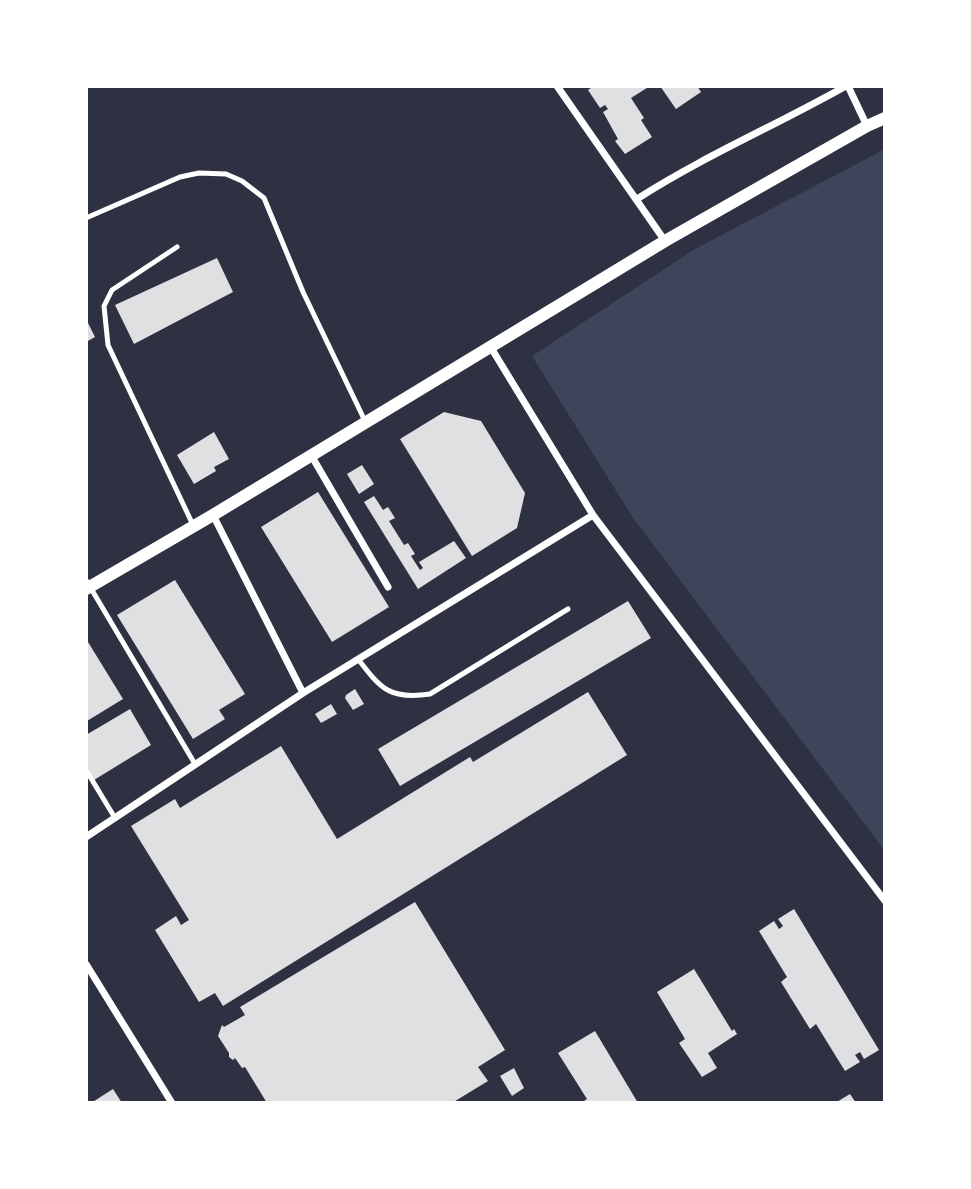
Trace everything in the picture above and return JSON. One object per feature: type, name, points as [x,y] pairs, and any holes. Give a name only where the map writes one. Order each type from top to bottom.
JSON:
[{"type":"street","points":[[557,86],[664,241]]},
{"type":"street","points":[[637,199],[705,157],[790,117],[847,86],[867,126]]},
{"type":"street","points":[[87,585],[213,515],[664,241],[885,118]]},
{"type":"street","points":[[490,345],[593,515],[885,901]]},
{"type":"street","points":[[311,455],[388,587]]},
{"type":"street","points":[[213,515],[303,693]]},
{"type":"street","points":[[86,837],[303,693],[593,515]]},
{"type":"street","points":[[86,964],[173,1103]]},
{"type":"lane","points":[[86,218],[180,177],[200,173],[226,174],[242,181],[264,198],[303,292],[365,421]]},
{"type":"lane","points":[[177,247],[112,290],[104,306],[108,345],[193,525]]},
{"type":"lane","points":[[87,585],[195,764]]},
{"type":"lane","points":[[358,659],[375,681],[395,695],[410,697],[430,694],[568,608]]},
{"type":"lane","points":[[86,770],[115,818]]},
{"type":"shaded area","points":[[885,149],[885,851],[633,518],[532,356],[695,249]]},
{"type":"building","points":[[594,86],[650,86],[631,98],[652,137],[625,154],[615,141],[618,139],[603,112],[608,109],[605,105],[600,108],[588,90]]},
{"type":"building","points":[[660,86],[697,86],[701,92],[676,109]]},
{"type":"building","points":[[217,258],[233,292],[134,344],[115,305]]},
{"type":"building","points":[[86,319],[95,337],[86,342]]},
{"type":"building","points":[[444,412],[481,421],[525,493],[517,528],[472,556],[400,439]]},
{"type":"building","points":[[214,432],[229,459],[214,467],[216,471],[194,484],[177,455]]},
{"type":"building","points":[[362,465],[374,484],[359,494],[347,474]]},
{"type":"building","points":[[318,492],[389,607],[332,642],[261,527]]},
{"type":"building","points":[[374,496],[383,510],[388,507],[395,518],[389,521],[404,545],[408,543],[415,554],[411,556],[420,570],[423,568],[419,562],[454,541],[466,558],[418,589],[364,502]]},
{"type":"building","points":[[175,580],[245,694],[219,710],[225,719],[193,739],[117,615]]},
{"type":"building","points":[[628,601],[651,638],[400,786],[378,749]]},
{"type":"building","points":[[88,642],[123,699],[87,721],[86,643]]},
{"type":"building","points":[[355,689],[364,704],[353,710],[345,698]]},
{"type":"building","points":[[588,692],[627,755],[223,1006],[215,993],[199,1002],[155,930],[176,916],[181,925],[189,920],[131,826],[175,799],[180,808],[281,746],[337,839],[470,757],[473,762]]},
{"type":"building","points":[[331,704],[337,714],[321,723],[315,714]]},
{"type":"building","points":[[130,709],[151,745],[94,780],[86,766],[86,735]]},
{"type":"building","points":[[415,902],[505,1050],[478,1067],[488,1081],[452,1103],[267,1103],[245,1067],[242,1068],[235,1058],[233,1060],[229,1057],[218,1036],[222,1025],[224,1027],[245,1015],[240,1007]]},
{"type":"building","points":[[794,909],[879,1050],[864,1059],[860,1052],[855,1055],[860,1062],[845,1071],[816,1024],[810,1029],[781,982],[787,977],[759,931],[774,921],[779,929],[783,926],[778,919]]},
{"type":"building","points":[[694,969],[732,1031],[734,1029],[737,1034],[708,1053],[717,1068],[702,1077],[679,1043],[685,1039],[657,992]]},
{"type":"building","points":[[595,1031],[638,1103],[581,1103],[587,1099],[558,1053]]},
{"type":"building","points":[[514,1068],[524,1088],[512,1096],[500,1076]]},
{"type":"building","points":[[113,1089],[122,1103],[91,1103]]},
{"type":"building","points":[[850,1094],[856,1103],[835,1103]]}]
